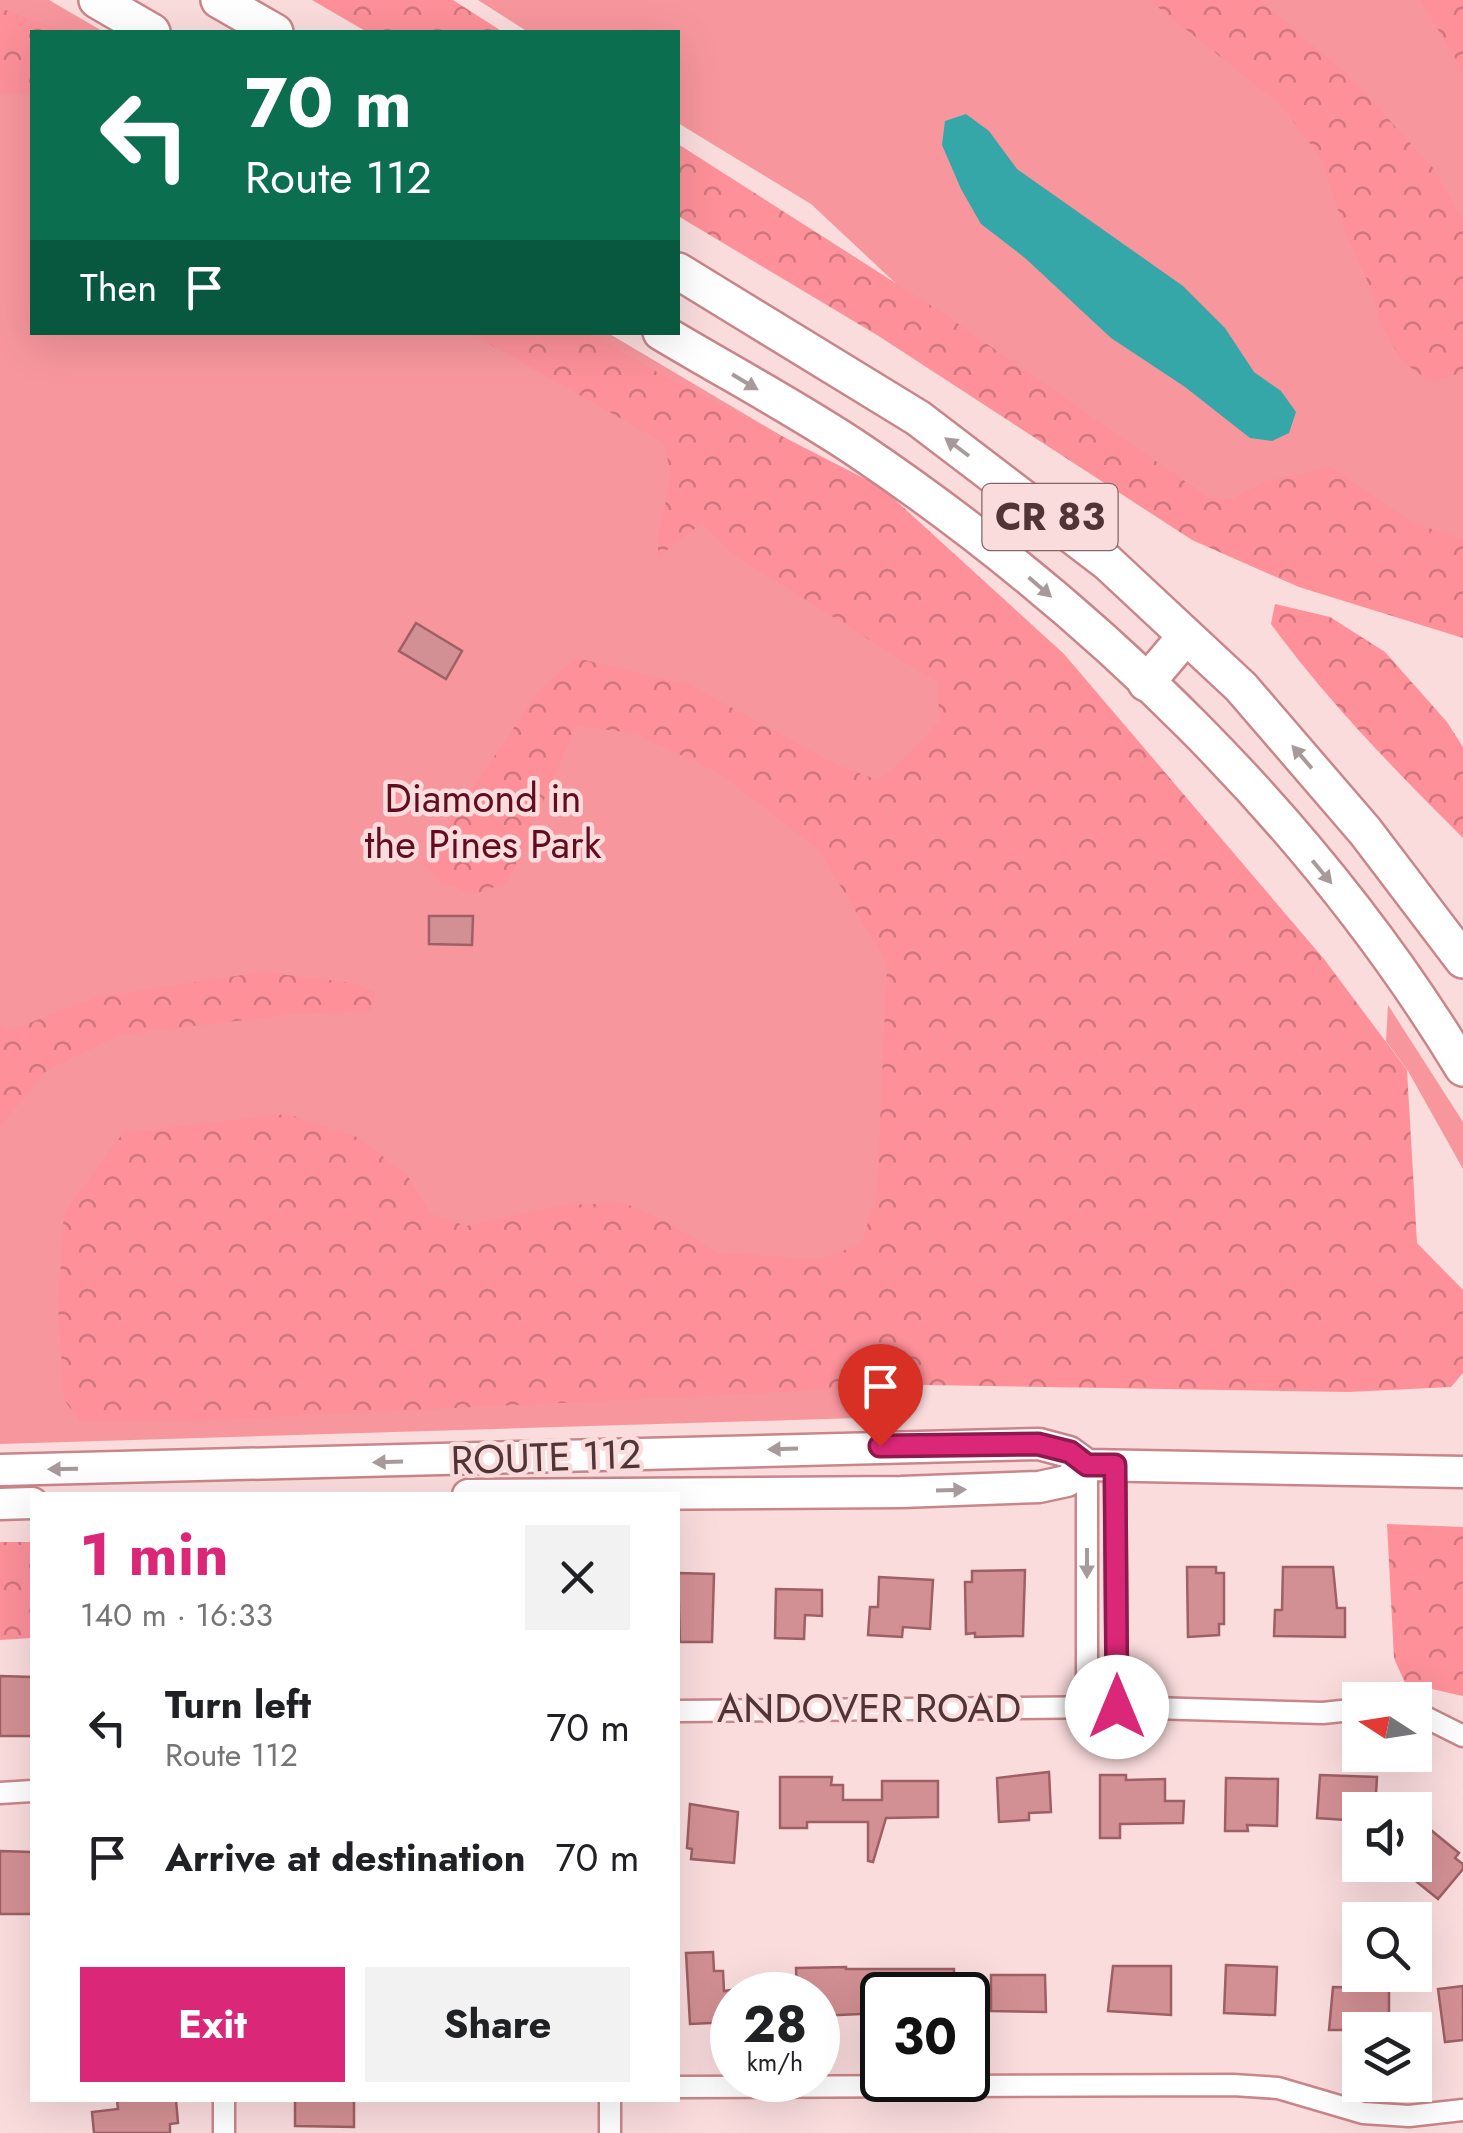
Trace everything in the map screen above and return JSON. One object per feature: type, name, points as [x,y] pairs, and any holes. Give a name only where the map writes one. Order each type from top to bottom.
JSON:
[{"type":"highway","points":[[97,0],[149,30]]},
{"type":"highway","points":[[219,0],[272,30]]},
{"type":"highway","name":"CR 83","points":[[680,272],[918,418],[1107,562],[1241,687],[1353,817],[1463,960]]},
{"type":"highway","name":"CR 83","points":[[666,335],[855,448],[930,501],[1042,588],[1146,683],[1236,771],[1362,920],[1463,1068]]},
{"type":"highway","points":[[1146,683],[1186,636]]},
{"type":"main road","name":"ROUTE 112","points":[[0,1470],[1038,1444],[1101,1465],[1463,1472]]},
{"type":"main road","name":"ROUTE 112","points":[[680,1492],[1040,1487],[1067,1482],[1101,1465]]},
{"type":"main road","points":[[0,1504],[30,1502]]},
{"type":"street","points":[[1087,1707],[1101,1465]]},
{"type":"street","points":[[1101,1465],[1117,1707]]},
{"type":"street","name":"ANDOVER ROAD","points":[[680,1711],[1117,1707],[1342,1711]]},
{"type":"street","points":[[1432,1720],[1463,1736]]},
{"type":"street","points":[[0,1793],[30,1791]]},
{"type":"street","points":[[680,2087],[1234,2085],[1278,2088],[1363,2113],[1410,2116],[1463,2110]]},
{"type":"street","points":[[224,2102],[224,2133]]},
{"type":"street","points":[[610,2102],[610,2133]]},
{"type":"green space","name":"Diamond in the Pines Park","points":[[0,0],[49,0],[101,30],[30,30],[30,335],[611,335],[797,445],[1017,615],[858,1418],[0,1444]]},
{"type":"green space","points":[[312,0],[453,0],[500,30],[364,30]]},
{"type":"green space","points":[[478,0],[1463,0],[1463,554],[1237,524],[967,350],[811,204],[680,124],[680,30],[525,30]]},
{"type":"green space","points":[[1149,0],[1259,0],[1350,77],[1434,169],[1463,221],[1463,372],[1436,381],[1402,361],[1381,325],[1372,291],[1346,234],[1321,158],[1280,104]]},
{"type":"green space","points":[[1420,0],[1463,0],[1463,71]]},
{"type":"green space","points":[[0,8],[61,30],[30,30],[30,95],[0,93]]},
{"type":"green space","points":[[680,145],[944,314],[1209,498],[1233,499],[1264,482],[1331,467],[1413,523],[1463,539],[1463,638],[1299,587],[1192,540],[877,335],[680,217]]},
{"type":"green space","points":[[474,335],[593,335],[881,487],[1064,654],[1324,959],[1407,1070],[1417,1243],[1463,1290],[1463,1373],[1451,1387],[1348,1392],[925,1385],[190,1421],[80,1421],[64,1400],[58,1306],[64,1213],[123,1133],[287,1114],[357,1137],[407,1175],[430,1213],[466,1226],[564,1205],[624,1203],[662,1219],[718,1253],[821,1259],[861,1244],[877,1195],[887,963],[818,849],[718,772],[633,733],[576,726],[508,882],[475,894],[441,882],[422,862],[539,691],[576,658],[690,685],[837,765],[878,780],[903,760],[939,721],[938,683],[733,554],[702,523],[658,557],[671,476],[664,443]]},
{"type":"green space","points":[[1275,604],[1330,617],[1385,652],[1447,722],[1463,747],[1463,838],[1315,681],[1271,624]]},
{"type":"green space","points":[[263,972],[352,983],[375,992],[371,1011],[292,1014],[120,1035],[47,1070],[0,1127],[0,1025],[11,1030],[97,997]]},
{"type":"green space","points":[[1388,1005],[1463,1122],[1463,1169],[1408,1071],[1386,1041]]},
{"type":"green space","points":[[1387,1524],[1463,1527],[1463,1696],[1432,1689],[1432,1682],[1405,1682],[1394,1658]]},
{"type":"green space","points":[[0,1542],[30,1542],[30,1638],[0,1640]]},
{"type":"water","points":[[966,114],[989,131],[1017,169],[1183,286],[1225,328],[1254,372],[1281,391],[1296,412],[1289,433],[1272,441],[1250,438],[1185,387],[1111,338],[1025,258],[981,224],[942,145],[945,121]]},
{"type":"building","points":[[416,623],[462,651],[446,679],[399,651]]},
{"type":"building","points":[[429,916],[473,916],[472,945],[429,944]]},
{"type":"building","points":[[1187,1567],[1216,1567],[1216,1573],[1224,1573],[1224,1624],[1219,1624],[1219,1635],[1188,1637]]},
{"type":"building","points":[[1283,1567],[1333,1567],[1337,1608],[1345,1608],[1345,1637],[1274,1636],[1275,1610],[1282,1610]]},
{"type":"building","points":[[1025,1570],[1023,1636],[966,1634],[965,1582],[972,1582],[972,1571]]},
{"type":"building","points":[[680,1573],[714,1574],[712,1642],[680,1642]]},
{"type":"building","points":[[879,1577],[933,1580],[930,1629],[903,1627],[902,1637],[868,1635],[870,1607],[878,1607]]},
{"type":"building","points":[[776,1589],[822,1590],[822,1616],[805,1615],[804,1639],[775,1638]]},
{"type":"building","points":[[0,1676],[30,1677],[30,1736],[0,1736]]},
{"type":"building","points":[[1049,1772],[1051,1812],[1029,1813],[1029,1820],[999,1822],[997,1778]]},
{"type":"building","points":[[1100,1775],[1126,1775],[1126,1780],[1165,1779],[1165,1801],[1184,1801],[1183,1823],[1120,1824],[1120,1838],[1100,1838]]},
{"type":"building","points":[[1320,1775],[1377,1777],[1376,1792],[1342,1792],[1342,1820],[1317,1818]]},
{"type":"building","points":[[780,1777],[832,1777],[831,1785],[843,1785],[843,1800],[882,1800],[882,1781],[938,1781],[938,1817],[886,1818],[873,1862],[868,1861],[868,1822],[807,1822],[807,1828],[780,1828]]},
{"type":"building","points":[[1226,1778],[1278,1779],[1277,1826],[1247,1825],[1248,1831],[1225,1831]]},
{"type":"building","points":[[690,1804],[738,1812],[734,1863],[691,1859],[692,1849],[687,1848]]},
{"type":"building","points":[[1432,1831],[1459,1853],[1455,1858],[1463,1864],[1438,1899],[1417,1882],[1432,1882]]},
{"type":"building","points":[[0,1851],[30,1852],[30,1914],[0,1914]]},
{"type":"building","points":[[713,1952],[714,1971],[723,1971],[710,1972],[710,2023],[690,2024],[686,1953]]},
{"type":"building","points":[[1226,1965],[1277,1967],[1275,2015],[1224,2013]]},
{"type":"building","points":[[1113,1966],[1171,1966],[1171,2015],[1108,2011]]},
{"type":"building","points":[[796,1968],[954,1972],[860,1972],[860,2014],[840,2015],[840,1972],[796,1972]]},
{"type":"building","points":[[991,1975],[1045,1975],[1046,2012],[991,2011]]},
{"type":"building","points":[[1463,1986],[1463,2040],[1445,2042],[1438,1989]]},
{"type":"building","points":[[1333,1987],[1342,1987],[1342,1992],[1389,1992],[1389,2012],[1342,2012],[1342,2030],[1329,2030]]},
{"type":"building","points":[[117,2102],[176,2102],[178,2123],[170,2124],[170,2133],[94,2133],[92,2112],[118,2109]]},
{"type":"building","points":[[295,2102],[354,2102],[354,2127],[295,2126]]},
{"type":"route","points":[[880,1446],[1038,1444],[1070,1452],[1087,1465],[1115,1465],[1117,1707]]}]
